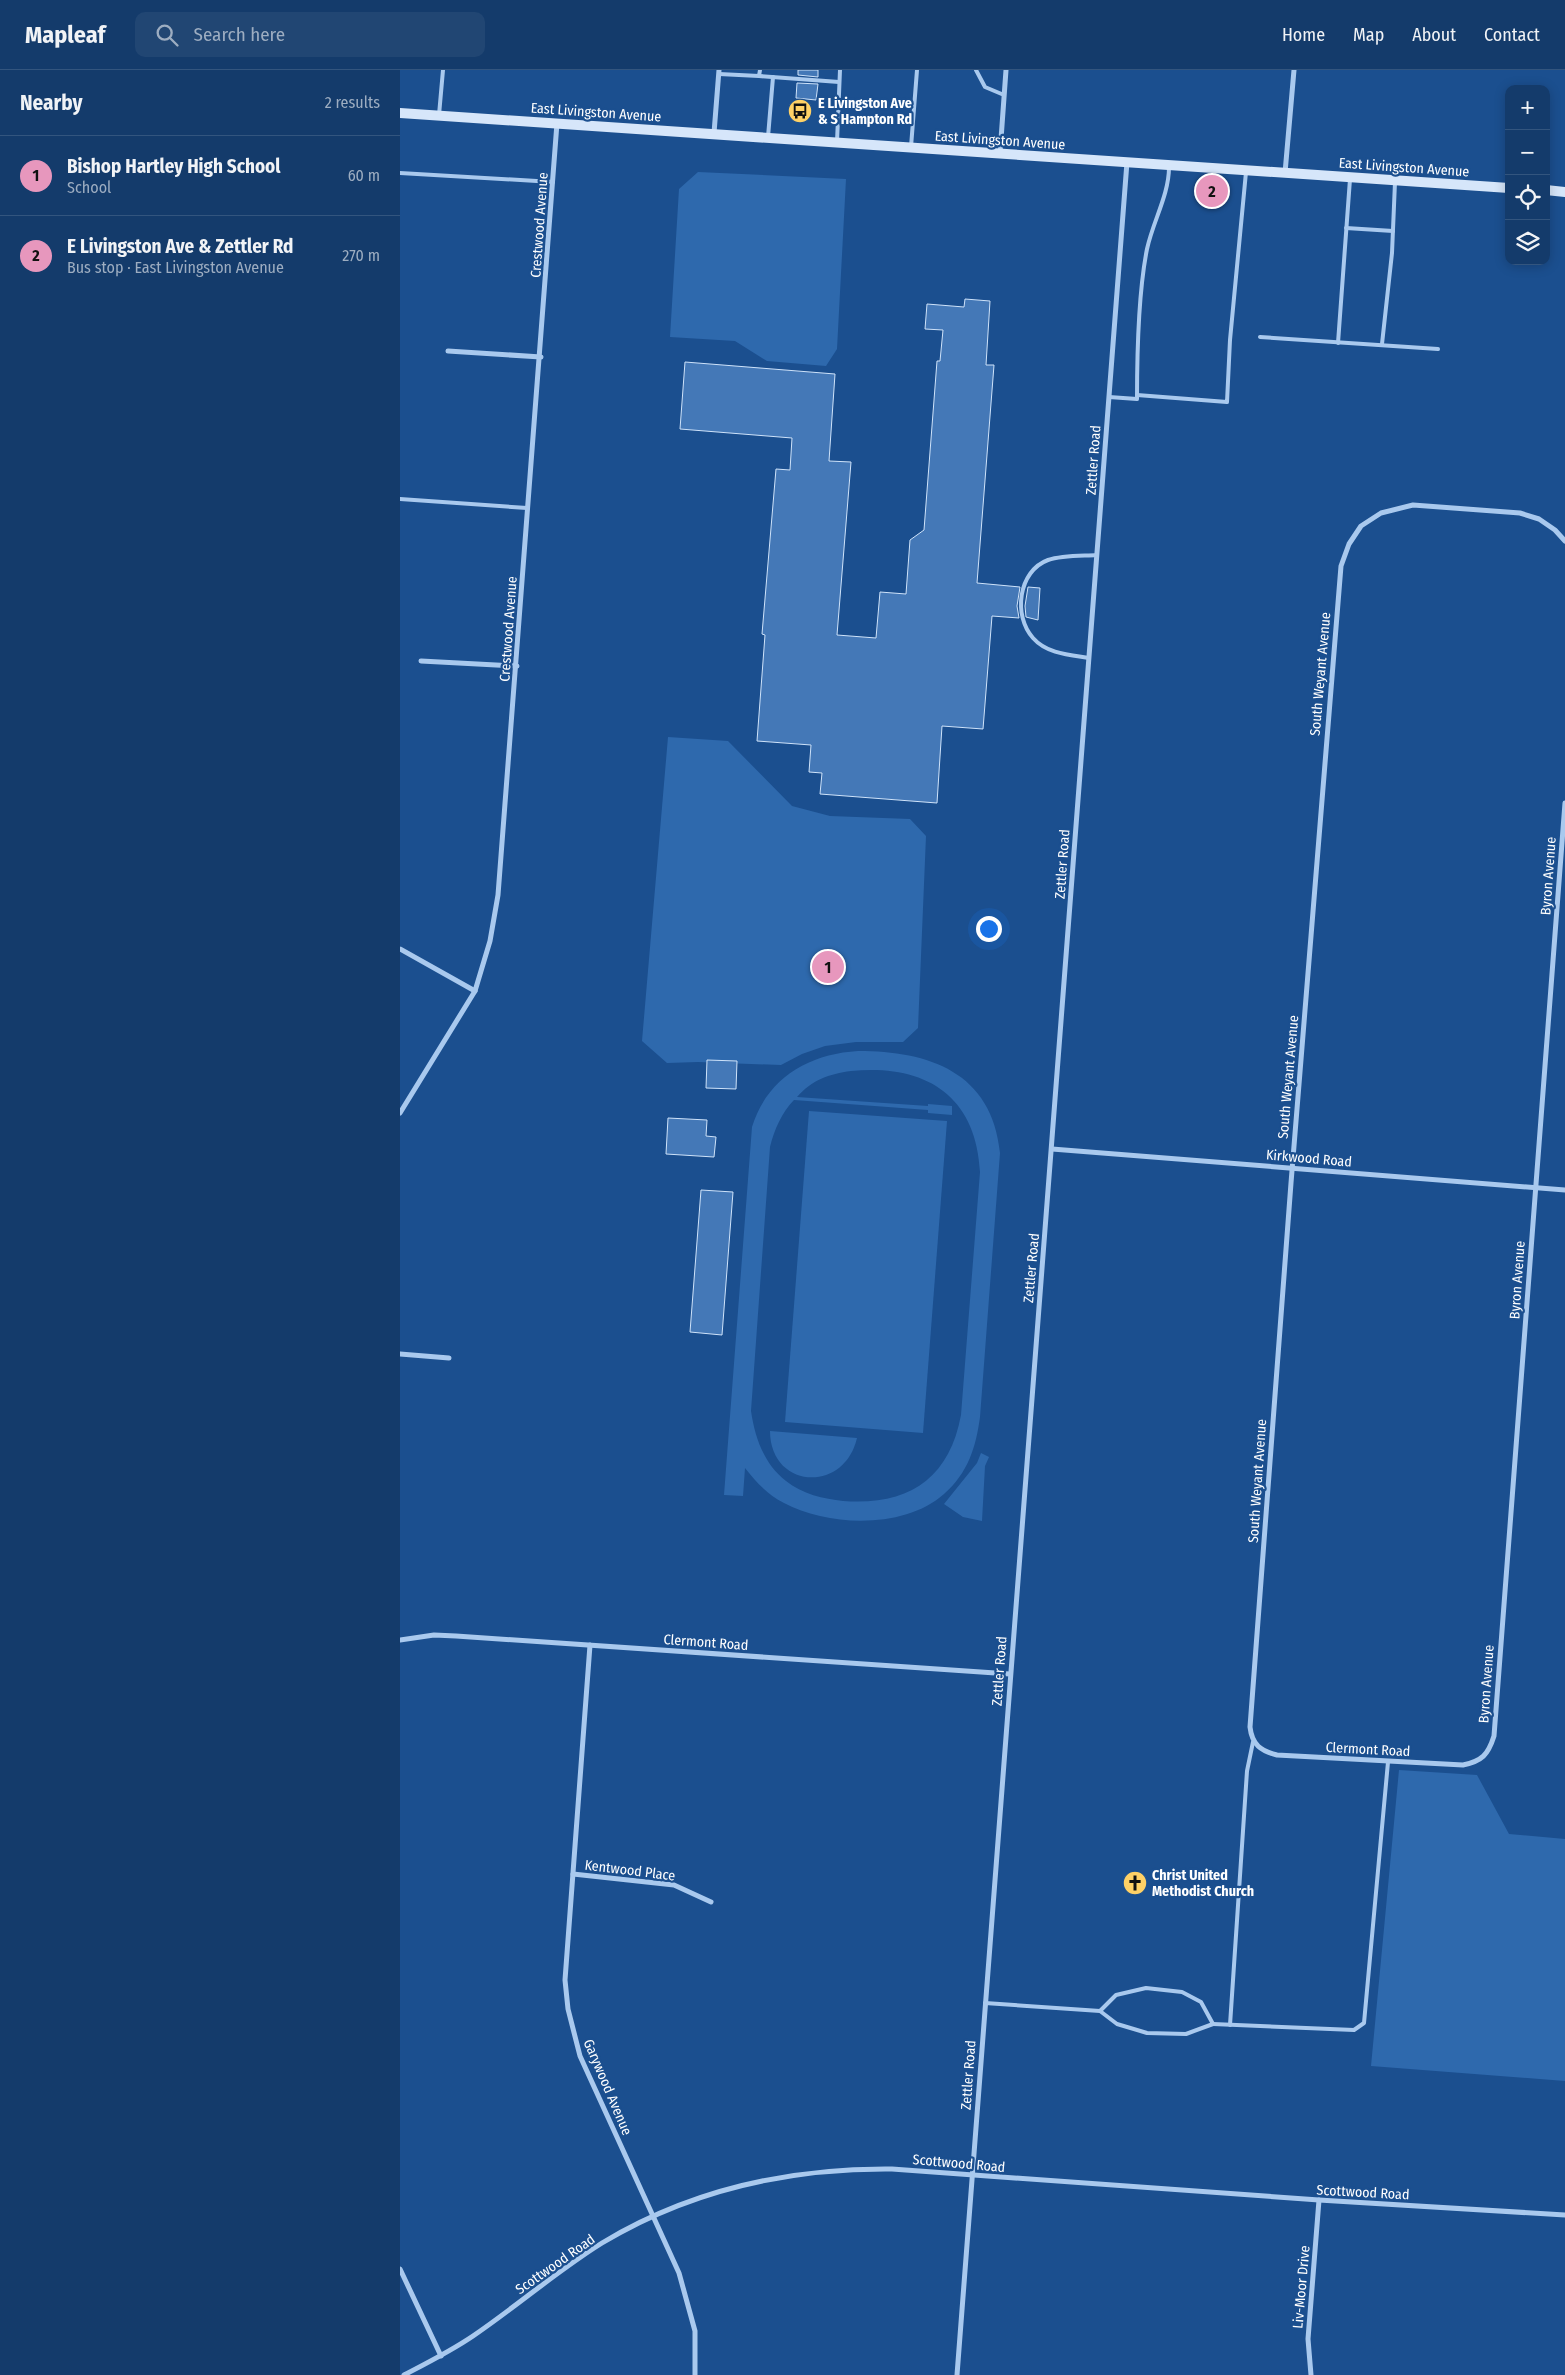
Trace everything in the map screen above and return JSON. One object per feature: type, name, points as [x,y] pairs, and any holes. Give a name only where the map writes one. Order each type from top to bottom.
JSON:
[{"type":"main road","name":"East Livingston Avenue","points":[[400,113],[1505,188]]},
{"type":"main road","points":[[1550,190],[1565,192]]},
{"type":"street","points":[[1000,153],[1006,70]]},
{"type":"street","points":[[1285,173],[1294,70]]},
{"type":"street","points":[[714,133],[719,72]]},
{"type":"street","name":"Crestwood Avenue","points":[[400,1113],[476,991],[490,941],[498,895],[517,666],[527,508],[541,357],[557,123]]},
{"type":"street","name":"Zettler Road","points":[[957,2375],[1128,162]]},
{"type":"street","points":[[448,351],[541,357]]},
{"type":"street","name":"South Weyant Avenue","points":[[1253,1742],[1250,1720],[1292,1167],[1342,566],[1348,544],[1361,526],[1381,513],[1413,505],[1520,513],[1539,520],[1556,530],[1565,541]]},
{"type":"street","points":[[421,661],[517,666]]},
{"type":"street","name":"Byron Avenue","points":[[1484,1757],[1489,1751],[1494,1736],[1565,803]]},
{"type":"street","points":[[400,949],[476,991]]},
{"type":"street","name":"Kirkwood Road","points":[[1052,1149],[1565,1190]]},
{"type":"street","points":[[400,1354],[449,1358]]},
{"type":"street","name":"Clermont Road","points":[[400,1640],[449,1635],[1010,1674]]},
{"type":"street","name":"Garywood Avenue","points":[[590,1645],[565,1980],[573,2030],[580,2056],[655,2217],[679,2273],[688,2300],[695,2331],[695,2375]]},
{"type":"street","name":"Clermont Road","points":[[1253,1742],[1264,1752],[1277,1755],[1463,1766],[1478,1762],[1484,1757]]},
{"type":"street","name":"Kentwood Place","points":[[573,1874],[674,1885],[711,1902]]},
{"type":"street","name":"Scottwood Road","points":[[404,2375],[441,2356],[602,2244],[655,2217],[718,2192],[769,2178],[804,2172],[849,2168],[892,2169],[1319,2200],[1565,2215]]},
{"type":"street","name":"Liv-Moor Drive","points":[[1311,2375],[1308,2339],[1319,2200]]},
{"type":"street","points":[[400,2269],[441,2356]]},
{"type":"lane","points":[[439,115],[443,70]]},
{"type":"lane","points":[[759,76],[760,70]]},
{"type":"lane","points":[[837,142],[840,70]]},
{"type":"lane","points":[[911,147],[917,70]]},
{"type":"lane","points":[[976,70],[985,87],[1004,95]]},
{"type":"lane","points":[[719,72],[839,82]]},
{"type":"lane","points":[[768,137],[773,77]]},
{"type":"lane","points":[[1109,397],[1138,399],[1143,278],[1150,241],[1167,187],[1169,165]]},
{"type":"lane","points":[[1138,395],[1227,402],[1232,321],[1246,170]]},
{"type":"lane","points":[[400,173],[553,182]]},
{"type":"lane","points":[[1338,343],[1350,177]]},
{"type":"lane","points":[[1382,344],[1396,180]]},
{"type":"lane","points":[[1346,228],[1393,231]]},
{"type":"lane","points":[[1260,337],[1438,349]]},
{"type":"lane","points":[[400,499],[527,508]]},
{"type":"lane","points":[[1090,658],[1059,654],[1033,639],[1022,619],[1021,596],[1025,581],[1035,569],[1047,560],[1097,555]]},
{"type":"lane","points":[[1230,2025],[1247,1772],[1253,1742]]},
{"type":"lane","points":[[985,2003],[1100,2011],[1117,2024],[1148,2033],[1186,2034],[1212,2024],[1354,2030],[1364,2023],[1388,1762]]},
{"type":"lane","points":[[1100,2011],[1116,1995],[1146,1988],[1182,1992],[1201,2002],[1212,2024]]},
{"type":"shaded area","points":[[698,172],[846,179],[837,349],[826,366],[767,361],[735,341],[670,337],[679,189]]},
{"type":"shaded area","points":[[668,737],[728,741],[792,806],[830,816],[910,819],[926,836],[918,1028],[903,1042],[856,1042],[825,1046],[802,1054],[781,1065],[698,1062],[667,1063],[642,1041]]},
{"type":"shaded area","points":[[858,1051],[884,1052],[909,1056],[932,1062],[953,1072],[970,1085],[984,1103],[995,1125],[1000,1153],[980,1417],[970,1459],[952,1486],[928,1505],[909,1514],[888,1519],[866,1521],[822,1517],[802,1511],[773,1496],[745,1468],[743,1496],[724,1495],[752,1127],[768,1095],[779,1082],[807,1063],[840,1053]],"holes":[[[877,1070],[901,1073],[923,1079],[941,1090],[957,1104],[968,1122],[976,1145],[980,1172],[961,1415],[955,1438],[946,1457],[935,1472],[922,1484],[905,1493],[887,1499],[843,1501],[806,1493],[792,1486],[778,1474],[762,1450],[753,1421],[751,1411],[770,1147],[779,1122],[794,1100],[928,1110],[928,1113],[952,1115],[952,1106],[797,1097],[809,1086],[828,1076],[851,1071]]]},
{"type":"shaded area","points":[[809,1111],[947,1121],[923,1433],[785,1422]]},
{"type":"shaded area","points":[[770,1431],[857,1438],[850,1456],[838,1469],[824,1476],[809,1477],[794,1473],[782,1464],[773,1450]]},
{"type":"shaded area","points":[[981,1453],[989,1457],[985,1466],[982,1521],[963,1517],[944,1504],[977,1463]]},
{"type":"shaded area","points":[[1399,1770],[1477,1775],[1509,1834],[1565,1839],[1565,2081],[1371,2066]]},
{"type":"building","points":[[798,70],[818,70],[818,77],[798,75]]},
{"type":"building","points":[[797,83],[818,84],[816,100],[796,98]]},
{"type":"building","points":[[965,299],[990,301],[986,365],[994,365],[977,583],[1020,587],[1017,606],[1019,618],[992,616],[983,729],[942,726],[937,803],[820,794],[822,773],[809,772],[811,745],[757,741],[765,635],[762,634],[776,469],[790,470],[792,438],[680,429],[685,362],[835,374],[829,461],[851,462],[837,635],[876,638],[880,592],[906,594],[910,540],[924,530],[937,361],[940,361],[943,330],[925,329],[927,304],[964,307]]},
{"type":"building","points":[[1028,587],[1040,588],[1038,620],[1026,617],[1025,606]]},
{"type":"building","points":[[707,1060],[737,1061],[736,1089],[706,1088]]},
{"type":"building","points":[[668,1118],[707,1120],[706,1136],[716,1137],[714,1157],[666,1154]]},
{"type":"building","points":[[701,1190],[733,1192],[722,1335],[690,1332]]},
{"type":"place","name":"E Livingston Ave & S Hampton Rd","points":[[800,111]]},
{"type":"place","name":"E Livingston Ave & Zettler Rd","points":[[1212,191]]},
{"type":"place","name":"Bishop Hartley High School","points":[[828,967]]},
{"type":"place","name":"Christ United Methodist Church","points":[[1135,1883]]}]
